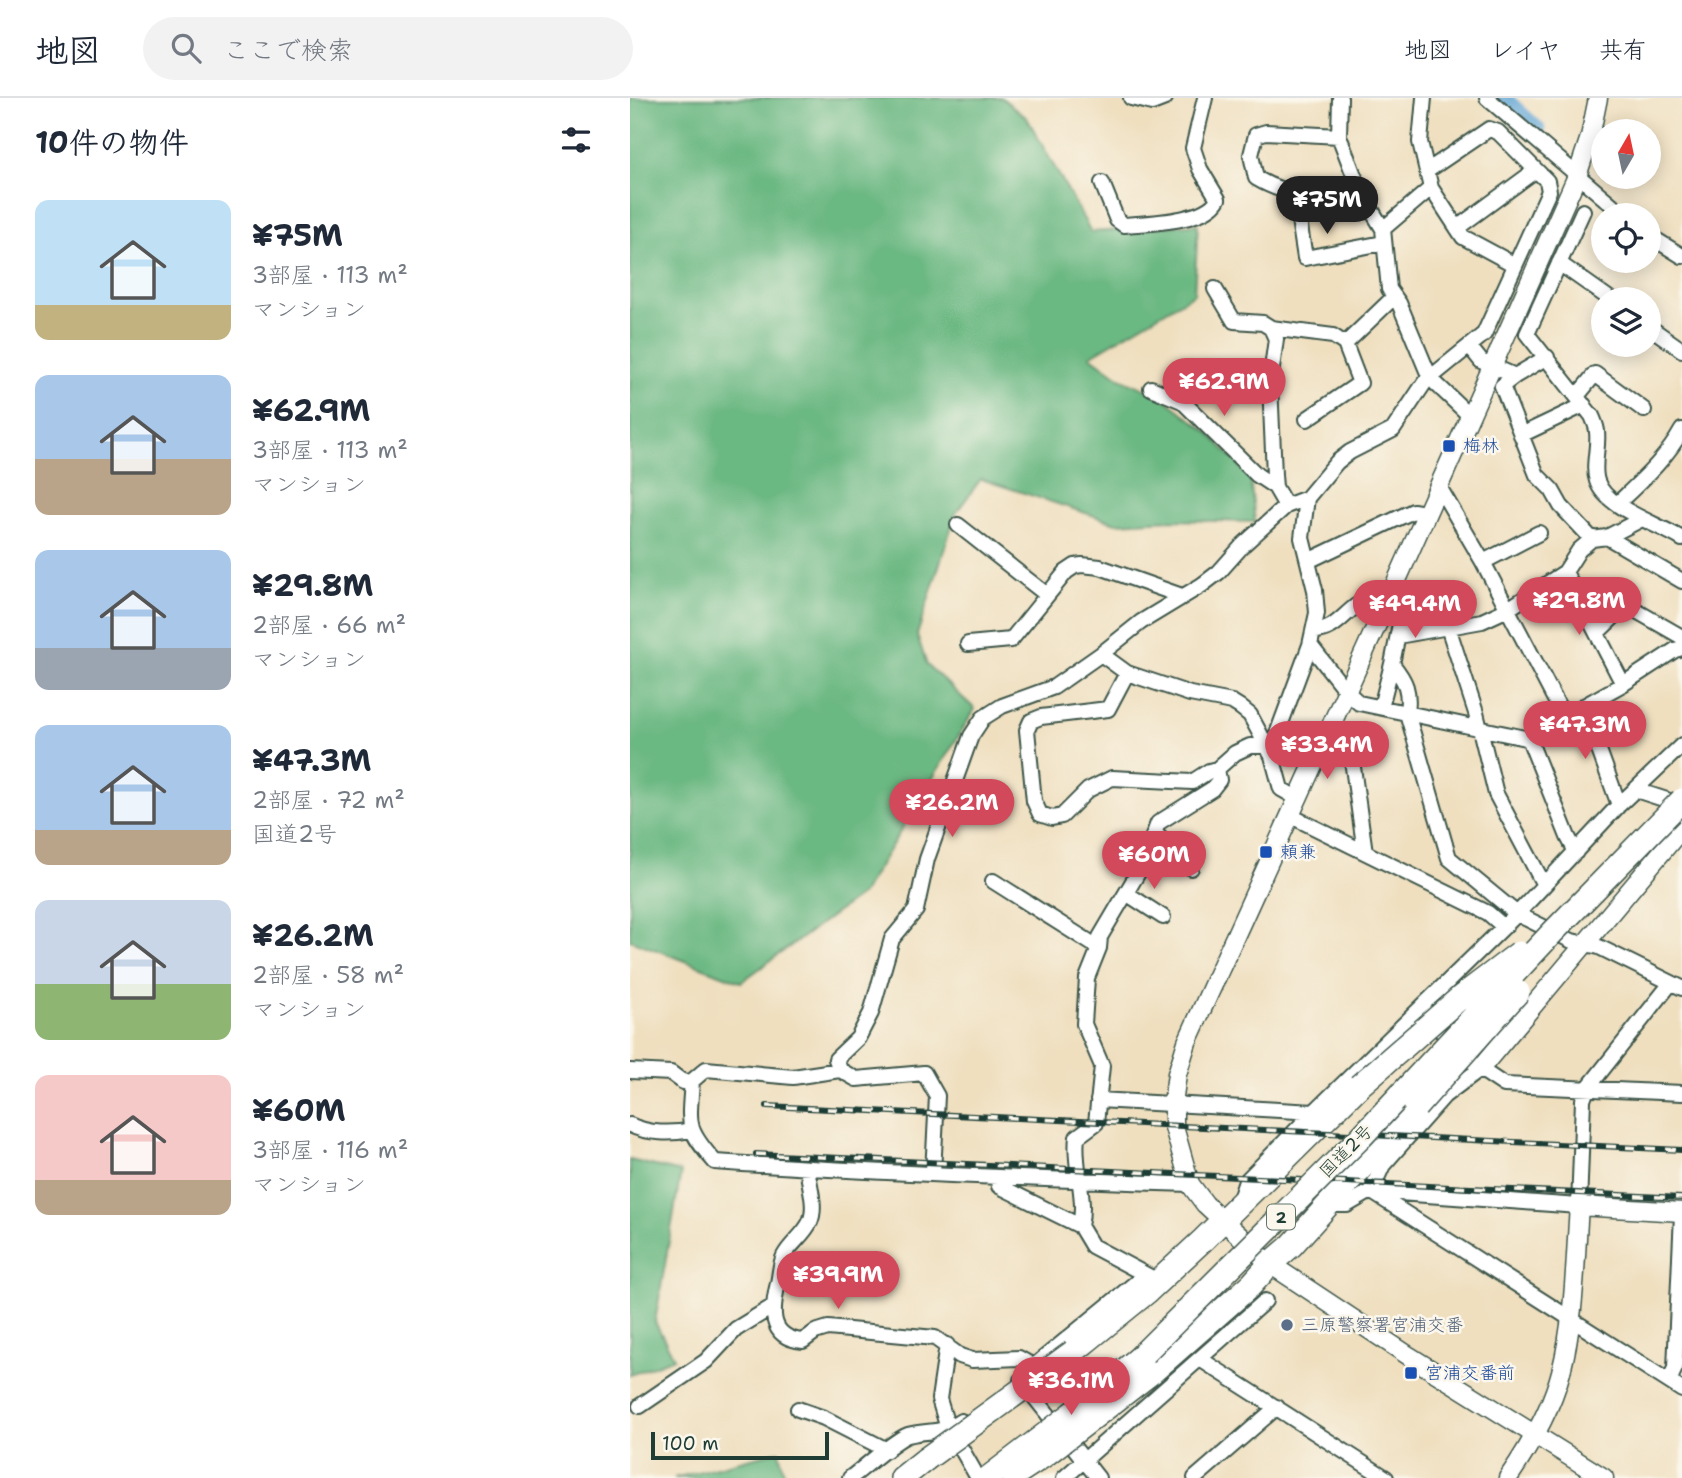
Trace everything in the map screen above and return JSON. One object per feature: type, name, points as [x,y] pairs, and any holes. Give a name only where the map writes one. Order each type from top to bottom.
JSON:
[{"type":"highway","name":"国道2号","points":[[988,1478],[1139,1358],[1361,1137],[1552,933],[1682,800]]},
{"type":"highway","points":[[1010,1478],[1045,1455],[1151,1373],[1291,1246],[1562,942],[1646,839]]},
{"type":"highway","points":[[902,1478],[1073,1352],[1152,1278],[1230,1214],[1359,1086],[1461,997],[1524,949],[1552,933]]},
{"type":"street","points":[[1131,98],[1152,103],[1164,98]]},
{"type":"street","points":[[1102,183],[1117,220],[1124,225],[1200,215],[1214,207],[1219,199],[1200,169],[1193,148],[1205,98]]},
{"type":"street","points":[[1340,98],[1339,136],[1360,191],[1383,236],[1389,289],[1399,303],[1430,378],[1470,416]]},
{"type":"street","points":[[1424,98],[1420,142],[1431,188],[1462,237],[1515,265]]},
{"type":"street","points":[[1487,98],[1610,203]]},
{"type":"street","points":[[1598,98],[1587,149],[1577,176],[1187,1042],[1177,1074],[1174,1127],[1190,1184],[1205,1204],[1230,1214],[1270,1264],[1409,1356],[1604,1478]]},
{"type":"street","points":[[840,1070],[836,1059],[858,1038],[871,1013],[892,939],[916,910],[927,859],[971,736],[984,718],[1002,706],[1054,687],[1141,622],[1219,572],[1243,545],[1286,506],[1307,498],[1337,462],[1350,452],[1393,430],[1425,382],[1484,334],[1549,191],[1547,181],[1499,132],[1489,129],[1427,171]]},
{"type":"street","points":[[1339,136],[1265,132],[1256,135],[1251,155],[1256,178],[1269,186],[1295,194],[1346,196],[1360,191]]},
{"type":"street","points":[[1457,228],[1536,170]]},
{"type":"street","points":[[1295,194],[1305,258],[1383,236],[1431,188]]},
{"type":"street","points":[[1583,211],[1527,334],[1592,416],[1597,431],[1597,481],[1605,493],[1640,520],[1667,529],[1682,539]]},
{"type":"street","points":[[1661,244],[1682,256]]},
{"type":"street","points":[[1559,263],[1593,287]]},
{"type":"street","points":[[1214,289],[1234,321],[1263,323],[1271,328],[1333,336],[1345,344],[1360,383],[1307,419]]},
{"type":"street","points":[[1345,344],[1394,297]]},
{"type":"street","points":[[1271,328],[1276,339],[1270,383],[1275,487]]},
{"type":"street","points":[[1661,335],[1682,350]]},
{"type":"street","points":[[1469,346],[1482,361],[1515,376]]},
{"type":"street","points":[[1547,357],[1502,386],[1536,474],[1552,490],[1561,506],[1600,538],[1682,581]]},
{"type":"street","points":[[1521,435],[1581,401],[1595,374],[1644,410]]},
{"type":"street","points":[[1151,388],[1182,401],[1257,475],[1275,487],[1286,506]]},
{"type":"street","points":[[1618,503],[1660,463],[1682,430]]},
{"type":"street","points":[[1438,485],[1483,562],[1563,717]]},
{"type":"street","points":[[1127,673],[1108,709],[1041,717],[1031,721],[1027,730],[1034,801],[1040,814],[1052,818],[1062,816],[1088,790],[1112,778],[1192,782],[1217,769],[1243,749],[1267,746],[1275,742],[1312,638],[1317,613],[1302,538],[1307,498]]},
{"type":"street","points":[[1308,561],[1413,511],[1426,513]]},
{"type":"street","points":[[1398,636],[1482,621],[1508,609],[1565,572],[1579,550],[1640,520]]},
{"type":"street","points":[[958,525],[1046,595]]},
{"type":"street","points":[[1483,562],[1539,533]]},
{"type":"street","points":[[968,644],[1011,640],[1046,595],[1066,572],[1075,566],[1100,567],[1182,596]]},
{"type":"street","points":[[1565,572],[1623,684]]},
{"type":"street","points":[[1312,638],[1365,600],[1389,598],[1404,604],[1381,707]]},
{"type":"street","points":[[1597,633],[1626,605],[1682,637]]},
{"type":"street","points":[[1448,627],[1496,794],[1544,885]]},
{"type":"street","points":[[1312,638],[1346,691],[1359,703],[1531,739]]},
{"type":"street","points":[[1576,852],[1531,739],[1532,735],[1682,648]]},
{"type":"street","points":[[1101,654],[1127,673],[1190,694],[1232,702],[1250,715],[1267,746],[1281,789],[1297,798]]},
{"type":"street","points":[[1392,664],[1406,682],[1409,697],[1407,713],[1449,858],[1517,914],[1572,942],[1599,947],[1677,986],[1587,1089],[1583,1100],[1571,1319],[1560,1373],[1535,1434],[1508,1478]]},
{"type":"street","points":[[1583,706],[1619,805]]},
{"type":"street","points":[[1330,729],[1349,739],[1365,852]]},
{"type":"street","points":[[1230,1214],[1246,1181],[1517,914],[1619,805],[1682,745]]},
{"type":"street","points":[[1080,1226],[1083,1212],[1075,1150],[1077,1137],[1096,1123],[1102,1066],[1084,1024],[1087,978],[1100,937],[1142,866],[1158,823],[1212,789],[1219,780],[1217,769]]},
{"type":"street","points":[[1638,787],[1642,792],[1682,805]]},
{"type":"street","points":[[1289,815],[1488,913],[1504,927]]},
{"type":"street","points":[[1328,1205],[1347,1205],[1371,1192],[1383,1165],[1444,1096],[1479,1069],[1682,828]]},
{"type":"street","points":[[1155,833],[1191,868]]},
{"type":"street","points":[[993,881],[1099,947]]},
{"type":"street","points":[[1126,893],[1163,917]]},
{"type":"street","points":[[1419,1009],[1479,1069],[1504,1085],[1682,1093]]},
{"type":"street","points":[[630,1071],[671,1073],[683,1082],[692,1081],[706,1069],[793,1077],[840,1070],[856,1079],[924,1073],[937,1096],[933,1173]]},
{"type":"street","points":[[692,1081],[689,1121],[694,1139],[715,1162],[1190,1184]]},
{"type":"street","points":[[1098,1100],[1314,1112]]},
{"type":"street","points":[[630,1125],[637,1129],[674,1133],[692,1130]]},
{"type":"street","points":[[807,1168],[813,1209],[810,1222],[784,1256],[772,1307],[774,1321],[781,1333],[794,1340],[803,1341],[815,1332],[828,1328],[935,1338],[960,1356],[972,1360],[1020,1358],[1033,1366]]},
{"type":"street","points":[[850,1478],[907,1436],[950,1429],[1152,1278],[1092,1246],[1080,1226],[999,1186],[997,1177]]},
{"type":"street","points":[[1371,1192],[1394,1199],[1682,1213],[1676,1385]]},
{"type":"street","points":[[1394,1199],[1571,1319],[1676,1385]]},
{"type":"street","points":[[1227,1335],[1232,1301]]},
{"type":"street","points":[[1064,1478],[1265,1301]]},
{"type":"street","points":[[640,1406],[706,1361],[736,1329],[772,1307]]},
{"type":"street","points":[[947,1345],[939,1399],[950,1429],[978,1478]]},
{"type":"street","points":[[1200,1359],[1386,1478]]},
{"type":"street","points":[[1019,1378],[1098,1478]]},
{"type":"street","points":[[1202,1476],[1277,1407]]},
{"type":"street","points":[[798,1409],[824,1418],[887,1450]]},
{"type":"green space","points":[[630,98],[1002,98],[1027,118],[1091,232],[1198,224],[1194,294],[1090,356],[1120,378],[1161,396],[1209,433],[1250,477],[1255,522],[1171,520],[1116,523],[981,479],[956,513],[917,635],[927,665],[975,709],[862,894],[741,982],[630,940]]},
{"type":"green space","points":[[630,1160],[681,1172],[655,1322],[674,1358],[630,1375]]},
{"type":"green space","points":[[779,1451],[785,1478],[674,1478]]},
{"type":"waterway","points":[[1500,98],[1535,130]]},
{"type":"railway","points":[[767,1106],[1682,1150]]},
{"type":"railway","points":[[756,1154],[1682,1198]]},
{"type":"place","name":"梅林","points":[[1449,446]]},
{"type":"place","name":"頼兼","points":[[1266,852]]},
{"type":"place","name":"三原警察署宮浦交番","points":[[1287,1325]]},
{"type":"place","name":"宮浦交番前","points":[[1411,1373]]}]
